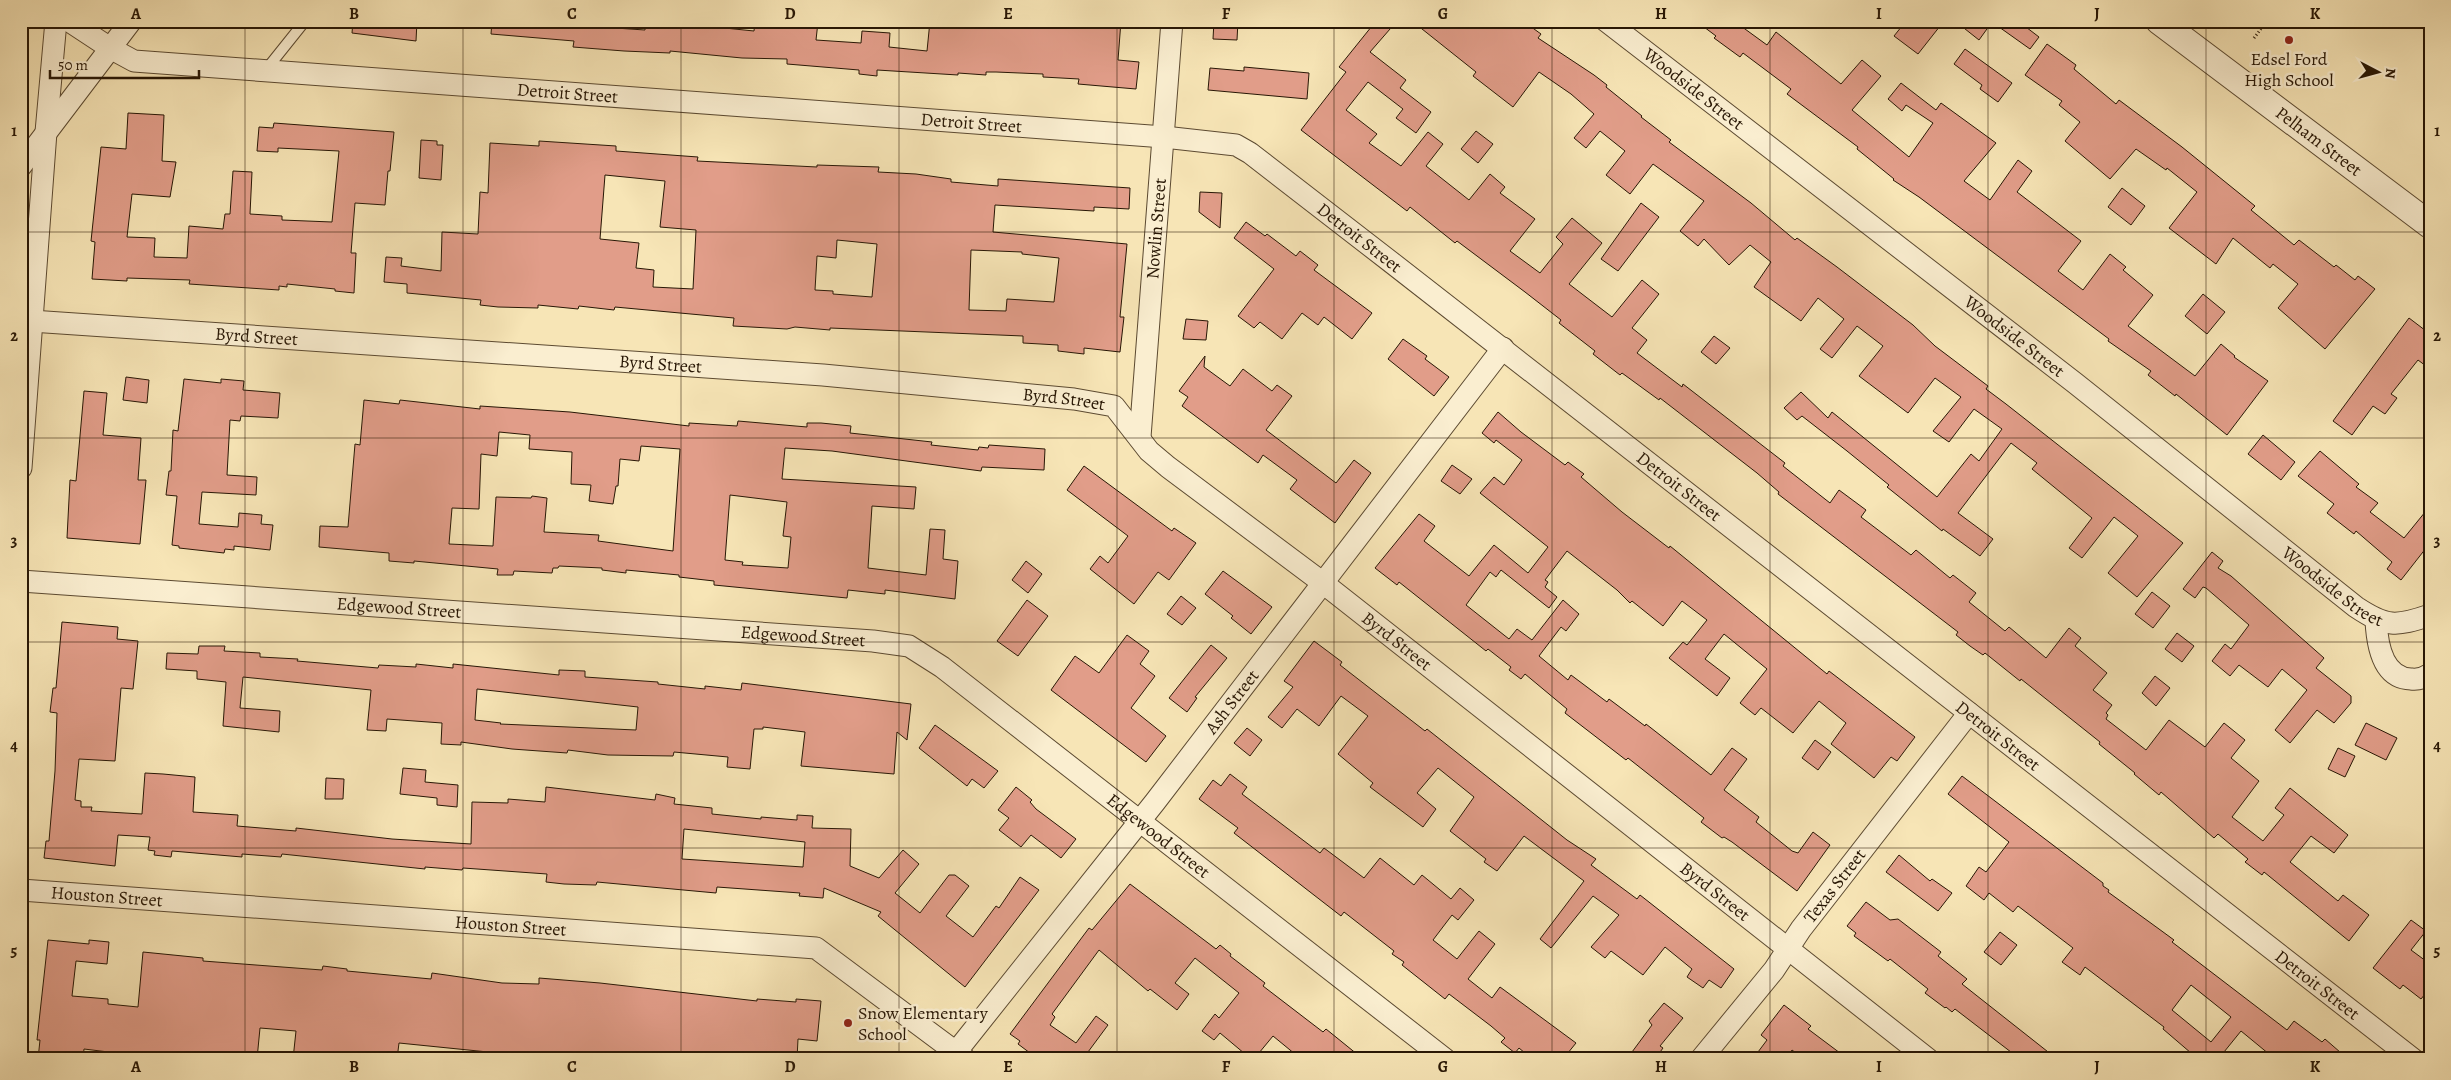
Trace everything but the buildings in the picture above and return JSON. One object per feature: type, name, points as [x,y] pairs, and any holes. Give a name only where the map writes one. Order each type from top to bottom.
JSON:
[{"type":"street","points":[[21,468],[31,321],[56,21]]},
{"type":"street","name":"Detroit Street","points":[[70,21],[134,62],[1164,137],[1236,145],[1250,153],[1503,348],[2412,1059]]},
{"type":"street","points":[[21,166],[131,21]]},
{"type":"street","name":"Nowlin Street","points":[[1140,437],[1172,21]]},
{"type":"street","name":"Woodside Street","points":[[1606,21],[2075,383],[2376,620],[2390,623],[2410,622],[2430,615]]},
{"type":"street","name":"Pelham Street","points":[[2159,21],[2430,225]]},
{"type":"street","name":"Byrd Street","points":[[31,321],[813,374],[1074,398],[1114,406],[1149,451],[1162,462],[1323,583],[1928,1059]]},
{"type":"street","name":"Ash Street","points":[[960,1055],[1503,348]]},
{"type":"street","name":"Edgewood Street","points":[[21,582],[873,641],[909,646],[942,667],[1445,1059]]},
{"type":"street","points":[[2376,620],[2377,643],[2384,660],[2393,673],[2404,679],[2415,680],[2430,674]]},
{"type":"street","name":"Texas Street","points":[[1701,1059],[1774,970],[1787,949],[1969,713]]},
{"type":"street","name":"Houston Street","points":[[21,890],[816,948],[960,1055]]},
{"type":"lane","points":[[265,72],[305,21]]},
{"type":"path","points":[[2254,38],[2267,21]]},
{"type":"place","name":"Edsel Ford High School","points":[[2289,40]]},
{"type":"place","name":"Snow Elementary School","points":[[848,1023]]}]
